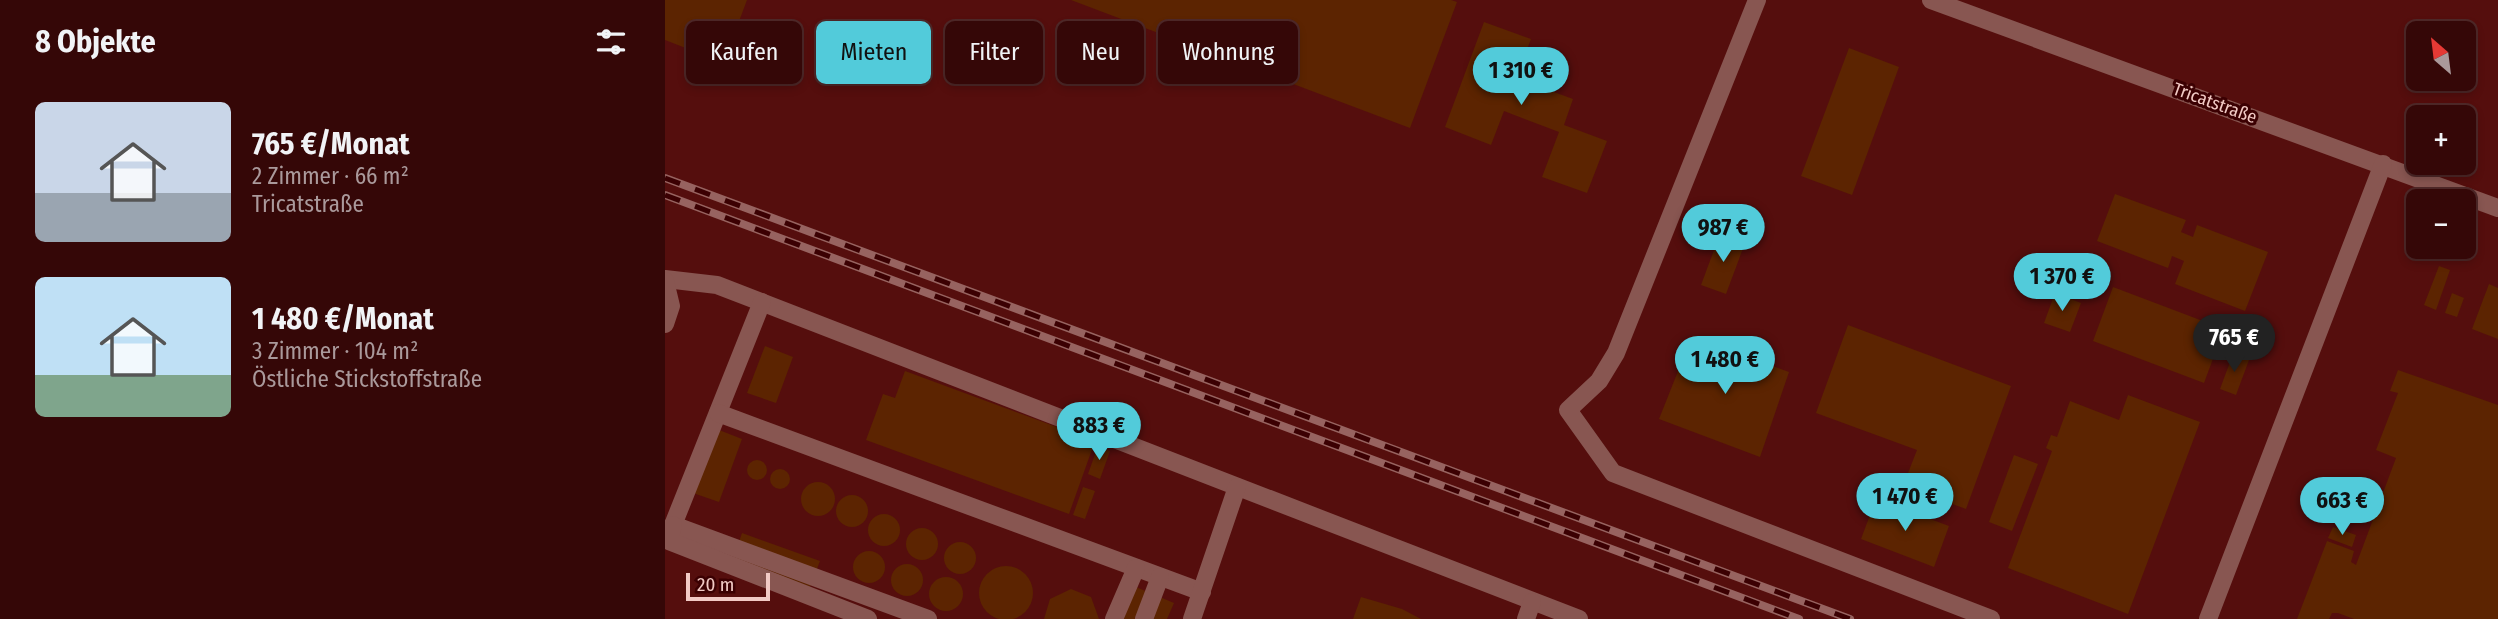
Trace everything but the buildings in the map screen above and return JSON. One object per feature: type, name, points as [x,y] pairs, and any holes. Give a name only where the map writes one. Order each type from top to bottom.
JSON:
[{"type":"street","points":[[1757,0],[1616,353],[1599,381],[1568,410],[1613,473],[1991,619]]},
{"type":"street","name":"Tricatstraße","points":[[1931,0],[2498,208]]},
{"type":"street","points":[[2208,619],[2383,164]]},
{"type":"street","points":[[665,324],[671,306],[665,280],[717,285],[1237,487],[1529,611],[1579,619]]},
{"type":"street","points":[[762,302],[673,524],[669,541],[868,619]]},
{"type":"street","points":[[718,413],[1202,592]]},
{"type":"street","points":[[1192,619],[1237,487]]},
{"type":"street","points":[[673,524],[927,619]]},
{"type":"street","points":[[1114,619],[1136,568]]},
{"type":"street","points":[[1144,619],[1160,577]]},
{"type":"shaded area","points":[[665,0],[2498,0],[2498,619],[665,619]]},
{"type":"railway","points":[[665,178],[1850,619]]},
{"type":"railway","points":[[665,195],[1799,619]]}]
